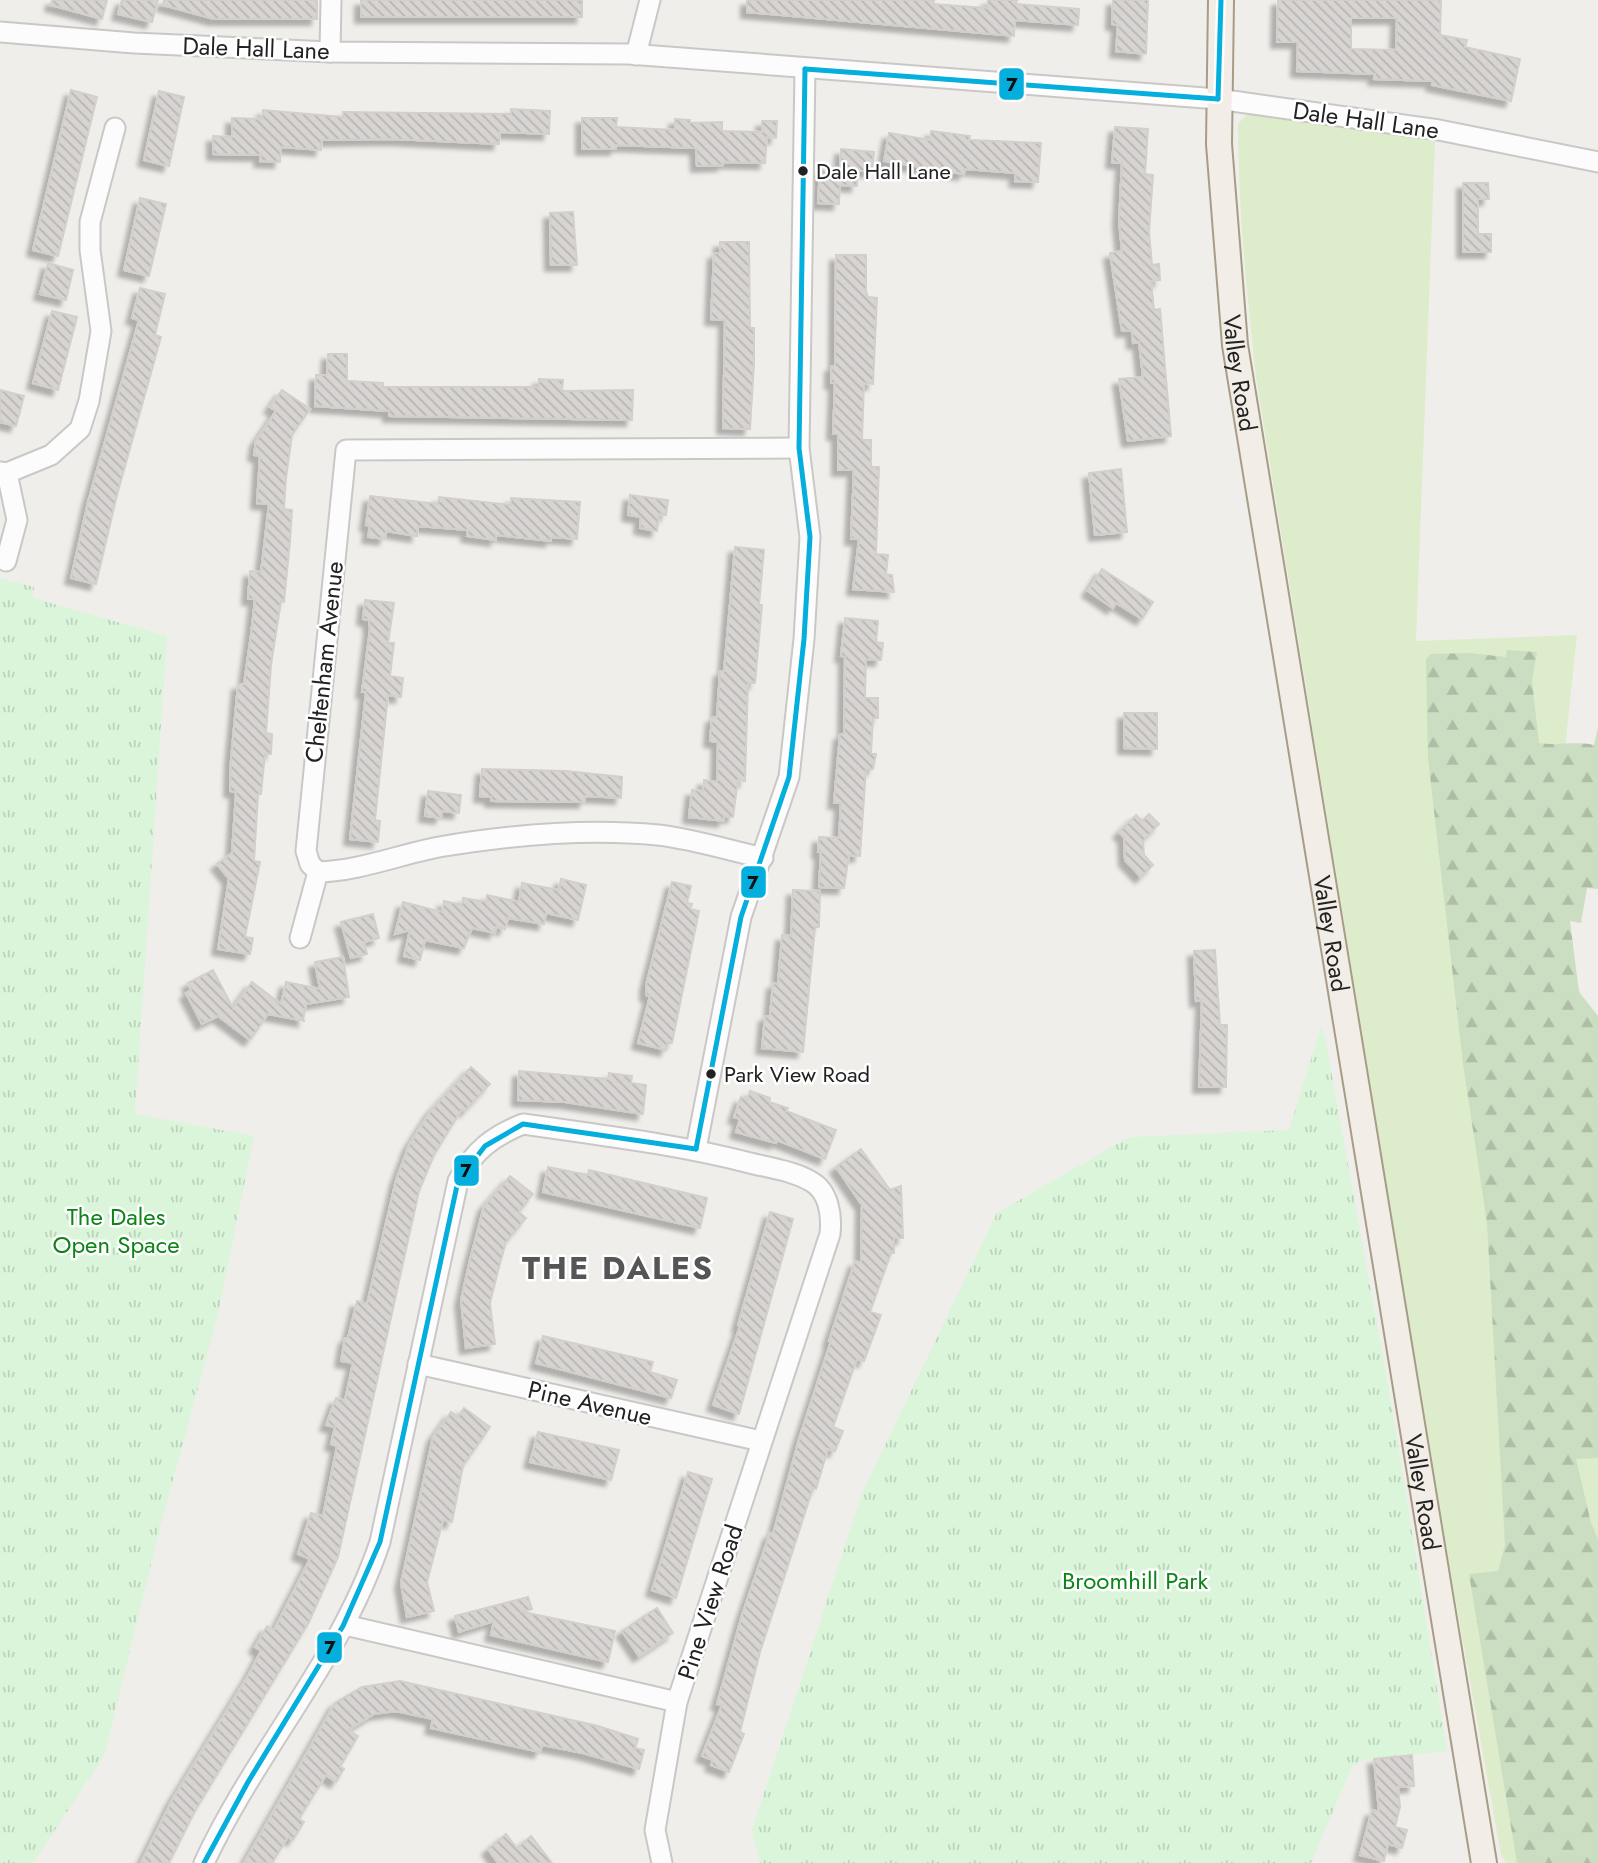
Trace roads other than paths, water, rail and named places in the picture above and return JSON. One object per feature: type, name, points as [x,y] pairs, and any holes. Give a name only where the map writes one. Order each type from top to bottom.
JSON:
[{"type":"main road","name":"Valley Road","points":[[1222,0],[1219,99],[1222,214],[1235,345],[1484,1863]]},
{"type":"street","points":[[330,52],[331,0]]},
{"type":"street","points":[[636,55],[650,0]]},
{"type":"street","name":"Dale Hall Lane","points":[[0,32],[134,43],[330,52],[636,55],[1219,99],[1439,130],[1598,162]]},
{"type":"street","points":[[204,1863],[263,1759],[345,1625],[367,1582],[380,1542],[458,1181],[470,1158],[501,1133],[523,1124],[696,1149],[741,917],[789,777],[804,639],[810,537],[799,448],[805,69]]},
{"type":"street","points":[[6,562],[16,520],[4,472],[51,455],[80,429],[97,365],[101,331],[90,250],[90,222],[115,128]]},
{"type":"street","name":"Cheltenham Avenue","points":[[318,872],[310,864],[306,851],[346,450],[799,448]]},
{"type":"street","points":[[300,938],[318,872],[340,871],[438,847],[549,834],[603,832],[660,836],[763,858]]},
{"type":"street","name":"Pine View Road","points":[[345,1625],[677,1702],[830,1234],[832,1217],[825,1197],[813,1182],[785,1171],[696,1149]]},
{"type":"street","name":"Pine Avenue","points":[[418,1364],[761,1441]]},
{"type":"street","points":[[662,1863],[656,1830],[677,1702]]},
{"type":"place","name":"Dale Hall Lane","points":[[803,171]]},
{"type":"place","name":"Park View Road","points":[[711,1074]]},
{"type":"district","name":"THE DALES","points":[[618,1268]]},
{"type":"park label","name":"The Dales Open Space","points":[[116,1230]]},
{"type":"park label","name":"Broomhill Park","points":[[1135,1580]]}]
